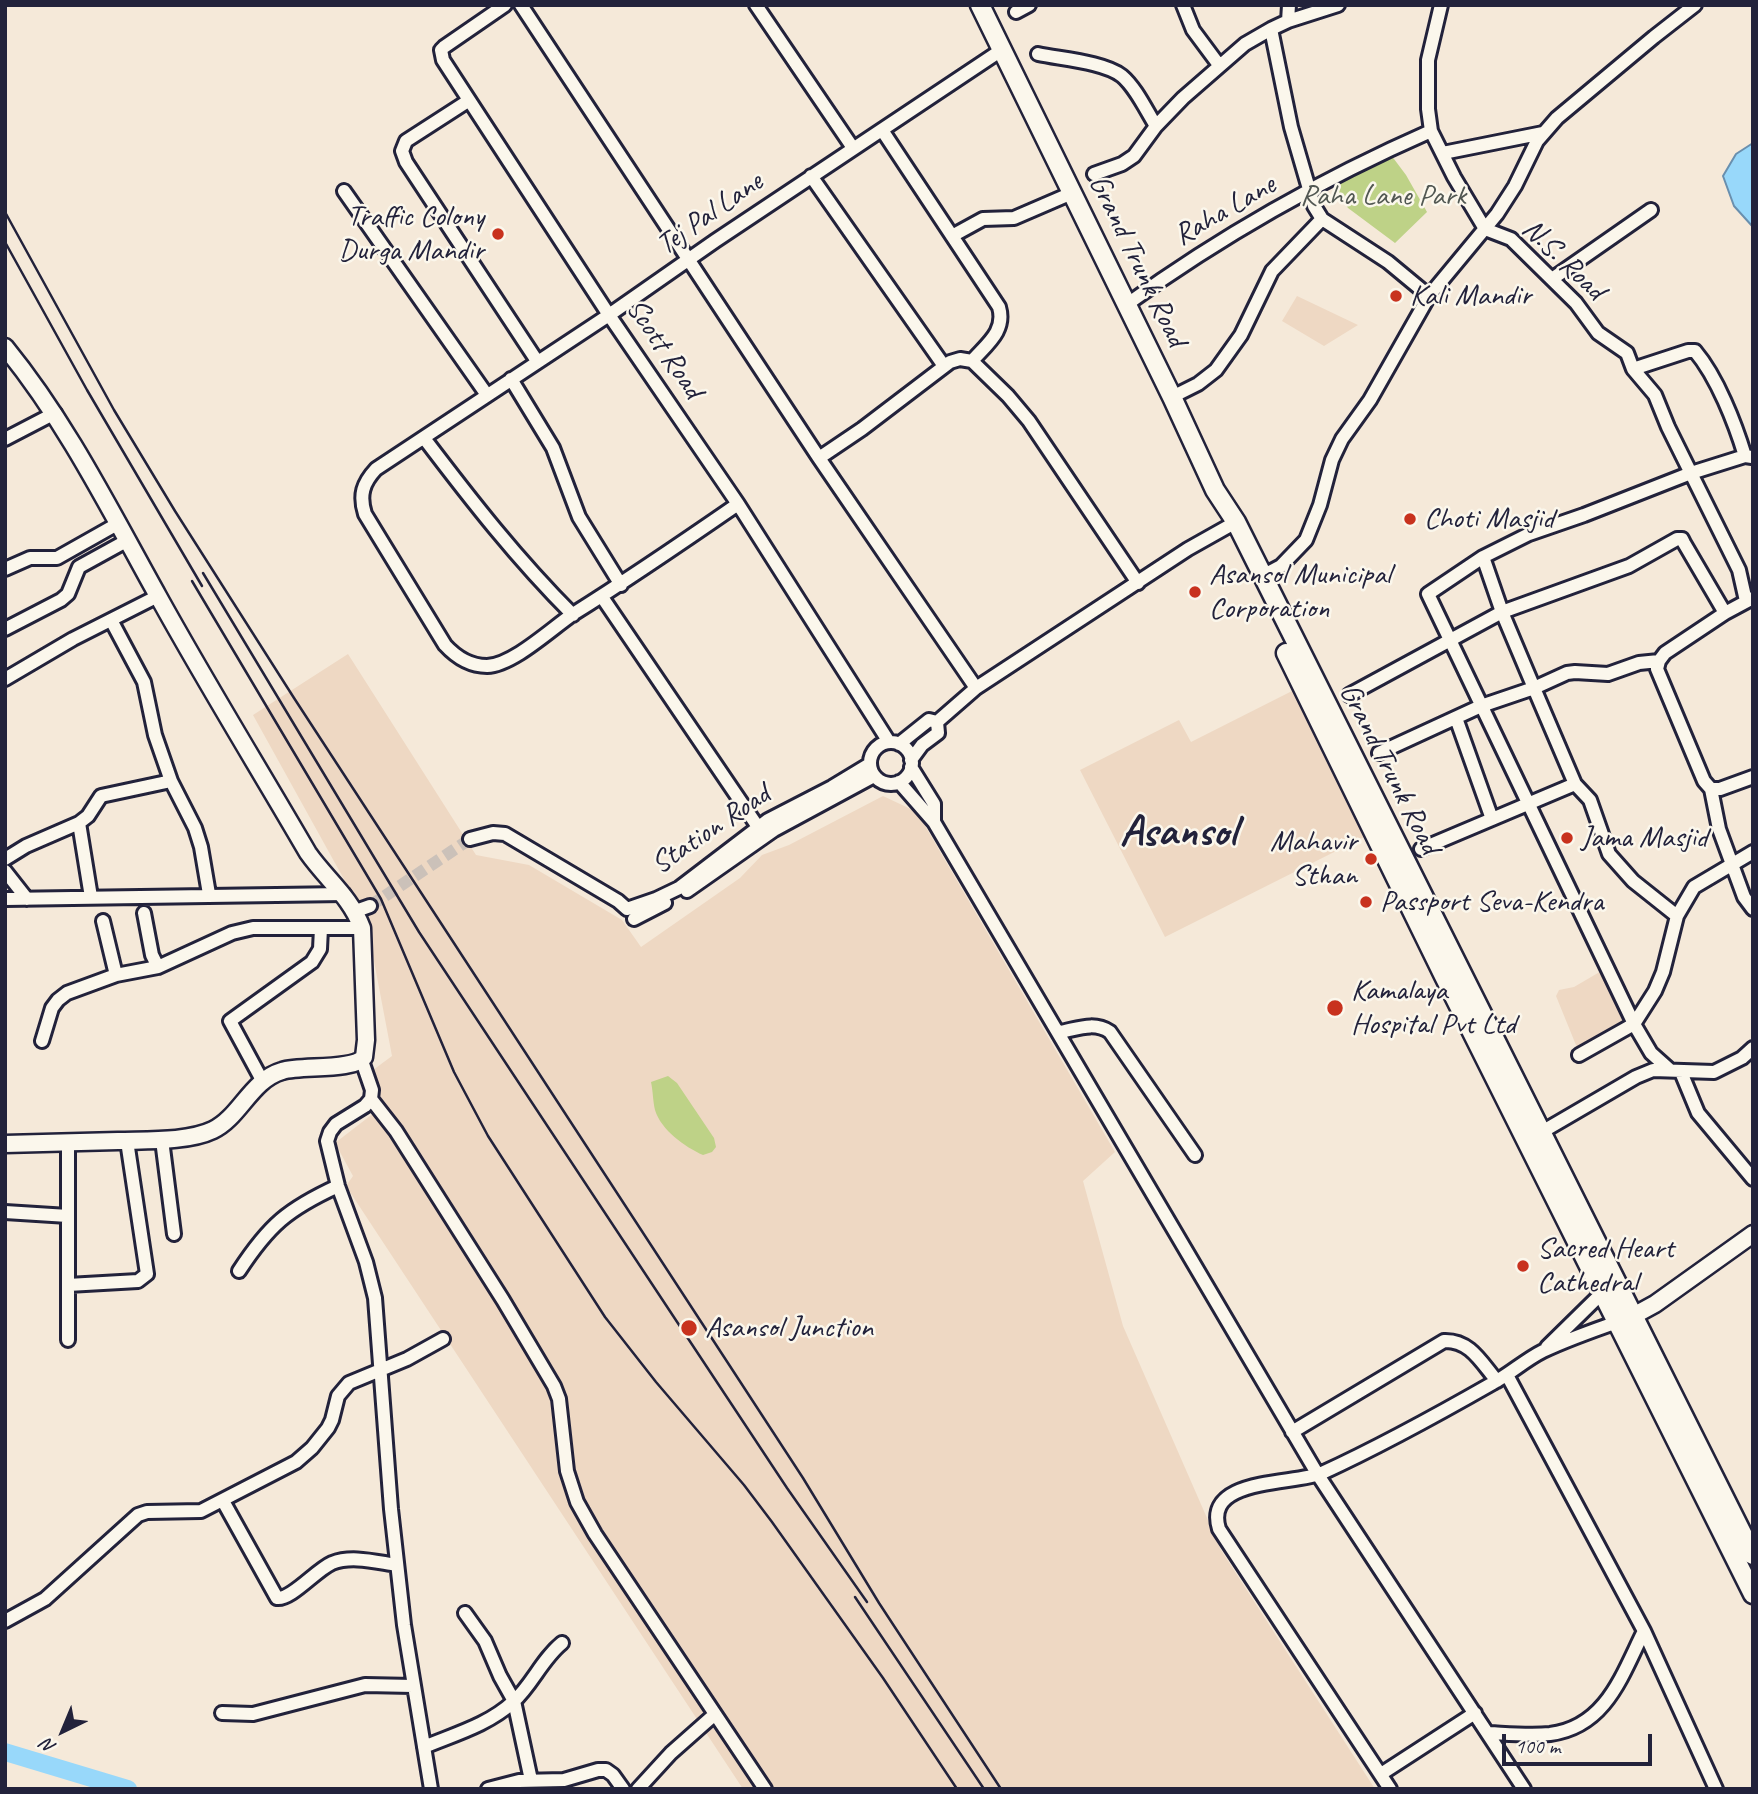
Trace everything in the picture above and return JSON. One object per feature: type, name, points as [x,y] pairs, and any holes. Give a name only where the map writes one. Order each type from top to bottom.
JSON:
[{"type":"main road","name":"Grand Trunk Road","points":[[980,5],[1172,397],[1231,524],[1262,576],[1540,1133],[1625,1319],[1753,1555]]},
{"type":"main road","points":[[1231,524],[1438,964],[1602,1293],[1625,1319],[1753,1594]]},
{"type":"street","name":"Scott Road","points":[[505,5],[441,50],[443,60],[894,743]]},
{"type":"street","points":[[521,5],[818,458],[976,688]]},
{"type":"street","points":[[756,5],[853,148]]},
{"type":"street","points":[[1016,12],[1029,5]]},
{"type":"street","points":[[1183,5],[1193,30],[1219,65]]},
{"type":"street","points":[[1288,21],[1289,5]]},
{"type":"street","points":[[1094,174],[1122,164],[1134,156],[1156,126],[1219,65],[1245,44],[1288,21],[1338,5]]},
{"type":"street","name":"N.S. Road","points":[[1441,5],[1429,60],[1428,109],[1431,131],[1454,177],[1485,229],[1511,239],[1576,303],[1598,333],[1627,353],[1633,369],[1655,394],[1668,427],[1739,570],[1750,599]]},
{"type":"street","points":[[1262,576],[1281,566],[1306,540],[1337,449],[1380,383],[1429,296],[1485,229],[1515,186],[1536,141],[1557,118],[1695,5]]},
{"type":"street","points":[[1271,29],[1291,127],[1314,206],[1322,219],[1388,262],[1429,296]]},
{"type":"street","name":"Tej Pal Lane","points":[[573,615],[508,660],[497,664],[475,664],[453,654],[365,514],[362,489],[366,480],[376,469],[1003,48]]},
{"type":"street","points":[[1038,54],[1100,66],[1121,75],[1156,126]]},
{"type":"street","points":[[468,101],[406,141],[402,151],[406,162],[537,361]]},
{"type":"street","points":[[882,130],[999,307],[1002,318],[1000,328],[972,361]]},
{"type":"street","name":"Raha Lane","points":[[1126,305],[1222,241],[1349,170],[1431,131]]},
{"type":"street","points":[[1443,153],[1543,133]]},
{"type":"street","points":[[811,176],[944,366]]},
{"type":"street","points":[[344,191],[486,395]]},
{"type":"street","points":[[952,236],[983,219],[1014,218],[1072,193]]},
{"type":"street","points":[[1552,279],[1651,210]]},
{"type":"street","points":[[1172,397],[1198,384],[1216,370],[1241,335],[1272,271],[1322,219]]},
{"type":"street","points":[[5,347],[55,413],[158,596],[309,853],[318,867],[344,894],[363,909],[366,1040],[362,1061],[372,1090],[371,1099],[335,1124],[327,1140],[338,1186],[366,1262],[375,1298],[397,1565],[413,1686],[431,1789]]},
{"type":"street","points":[[1633,369],[1695,351],[1710,373],[1749,456],[1691,472],[1594,512],[1529,534],[1483,557],[1428,594],[1634,1024],[1651,1053],[1675,1071],[1698,1113],[1750,1172]]},
{"type":"street","points":[[818,458],[862,429],[950,362],[960,359],[972,361],[1029,421],[1138,583]]},
{"type":"street","points":[[511,379],[554,448],[579,517],[621,585]]},
{"type":"street","points":[[5,439],[55,413]]},
{"type":"street","points":[[424,438],[488,523],[529,571],[573,615],[738,504]]},
{"type":"street","points":[[5,569],[30,558],[57,558],[119,523]]},
{"type":"street","points":[[937,722],[976,688],[1231,524]]},
{"type":"street","points":[[1349,695],[1502,612],[1629,566],[1677,539],[1682,539],[1726,613]]},
{"type":"street","points":[[5,629],[61,600],[68,594],[79,567],[128,540]]},
{"type":"street","points":[[1483,557],[1502,612],[1534,688],[1575,784],[1590,800],[1604,842],[1618,866],[1677,916]]},
{"type":"street","points":[[5,679],[158,596]]},
{"type":"street","points":[[602,597],[758,827]]},
{"type":"street","points":[[1750,599],[1665,653],[1658,661],[1657,669],[1704,782],[1711,789],[1719,829],[1744,897],[1753,909]]},
{"type":"street","points":[[111,620],[144,682],[155,735],[171,781],[198,838],[209,894]]},
{"type":"street","points":[[1379,753],[1481,706],[1534,688],[1567,673],[1575,671],[1608,674],[1639,663],[1658,661]]},
{"type":"street","points":[[1456,718],[1492,819]]},
{"type":"street","points":[[929,720],[937,722],[938,733],[922,745],[911,763],[909,774],[899,782],[886,783],[872,770],[874,751],[879,746],[894,743],[929,720]]},
{"type":"street","points":[[894,743],[909,753],[911,763],[934,804],[934,822]]},
{"type":"street","name":"Station Road","points":[[630,914],[679,888],[781,811],[872,770]]},
{"type":"street","name":"Station Road","points":[[630,914],[691,889],[774,830],[872,770]]},
{"type":"street","points":[[1711,789],[1720,789],[1753,777]]},
{"type":"street","points":[[5,859],[26,846],[79,823],[88,816],[101,796],[171,781]]},
{"type":"street","points":[[899,782],[934,822],[1060,1032],[1318,1475],[1490,1733],[1524,1789]]},
{"type":"street","points":[[1421,849],[1575,784]]},
{"type":"street","points":[[79,823],[91,897]]},
{"type":"street","points":[[470,839],[493,833],[515,839],[618,901],[630,914]]},
{"type":"street","points":[[1579,1055],[1634,1024],[1664,972],[1677,916],[1694,887],[1753,852]]},
{"type":"street","points":[[5,871],[27,899]]},
{"type":"street","points":[[5,899],[344,894]]},
{"type":"street","points":[[144,913],[152,955],[158,967]]},
{"type":"street","points":[[103,921],[116,975]]},
{"type":"street","points":[[263,1082],[230,1021],[312,962],[320,949],[321,928]]},
{"type":"street","points":[[42,1041],[52,1008],[67,993],[116,975],[158,967],[241,930],[362,928]]},
{"type":"street","points":[[1060,1032],[1093,1025],[1110,1032],[1195,1154]]},
{"type":"street","points":[[1540,1133],[1636,1077],[1653,1070],[1714,1072],[1735,1062],[1753,1048]]},
{"type":"street","points":[[5,1144],[162,1140],[200,1134],[221,1125],[263,1082],[281,1071],[351,1065],[362,1061]]},
{"type":"street","points":[[371,1099],[396,1131],[554,1386],[559,1399],[567,1471],[577,1502],[595,1534],[765,1789]]},
{"type":"street","points":[[162,1140],[174,1234]]},
{"type":"street","points":[[68,1285],[138,1281],[147,1274],[127,1141]]},
{"type":"street","points":[[68,1142],[68,1340]]},
{"type":"street","points":[[239,1271],[266,1232],[304,1201],[338,1186]]},
{"type":"street","points":[[5,1212],[68,1216]]},
{"type":"street","points":[[1390,1789],[1219,1529],[1217,1511],[1223,1502],[1241,1490],[1318,1475],[1502,1378],[1542,1352],[1656,1304],[1753,1234]]},
{"type":"street","points":[[1542,1352],[1602,1293]]},
{"type":"street","points":[[5,1621],[45,1599],[138,1515],[201,1511],[305,1455],[332,1420],[342,1389],[349,1383],[407,1359],[443,1339]]},
{"type":"street","points":[[1292,1432],[1444,1341],[1457,1340],[1467,1346],[1502,1378],[1644,1631],[1716,1789]]},
{"type":"street","points":[[223,1501],[277,1598],[285,1598],[332,1563],[357,1560],[397,1565]]},
{"type":"street","points":[[465,1614],[485,1641],[514,1701],[524,1783]]},
{"type":"street","points":[[1490,1733],[1550,1734],[1592,1717],[1610,1698],[1644,1631]]},
{"type":"street","points":[[424,1747],[483,1723],[514,1701],[562,1643]]},
{"type":"street","points":[[222,1713],[253,1714],[365,1685],[413,1686]]},
{"type":"street","points":[[1381,1774],[1475,1713]]},
{"type":"street","points":[[638,1789],[670,1753],[714,1715]]},
{"type":"street","points":[[488,1789],[564,1780],[598,1770],[606,1770],[613,1775],[623,1789]]},
{"type":"shaded area","points":[[1297,296],[1358,325],[1324,346],[1282,321]]},
{"type":"shaded area","points":[[348,654],[476,855],[529,865],[622,920],[641,947],[740,878],[762,855],[789,845],[883,796],[917,812],[1115,1152],[1083,1181],[1123,1326],[1221,1550],[1375,1789],[743,1789],[346,1186],[353,1176],[335,1143],[383,1106],[369,1073],[392,1056],[366,919],[253,715]]},
{"type":"shaded area","points":[[1294,690],[1368,835],[1165,937],[1080,770],[1179,720],[1191,742]]},
{"type":"shaded area","points":[[1603,970],[1629,1022],[1578,1050],[1556,996],[1559,990],[1574,987]]},
{"type":"green space","name":"Raha Lane Park","points":[[1391,155],[1427,212],[1395,243],[1348,208],[1333,187]]},
{"type":"green space","points":[[668,1076],[677,1083],[714,1138],[716,1147],[712,1152],[703,1155],[674,1137],[662,1124],[654,1107],[651,1082]]},
{"type":"water","points":[[1753,143],[1753,227],[1734,206],[1723,176],[1736,154]]},
{"type":"waterway","points":[[5,1752],[128,1789]]},
{"type":"tunnel","points":[[370,906],[470,839]]},
{"type":"railway","points":[[5,212],[114,410],[175,511],[803,1478],[879,1603],[1001,1789]]},
{"type":"railway","points":[[5,242],[87,390],[202,586]]},
{"type":"railway","points":[[203,573],[419,932],[787,1488],[867,1602]]},
{"type":"railway","points":[[192,581],[381,899],[454,1072],[488,1136],[605,1317],[772,1522],[883,1678],[957,1789]]},
{"type":"railway","points":[[855,1597],[984,1789]]},
{"type":"place","name":"Traffic Colony Durga Mandir","points":[[498,234]]},
{"type":"place","name":"Kali Mandir","points":[[1396,296]]},
{"type":"place","name":"Choti Masjid","points":[[1410,519]]},
{"type":"place","name":"Asansol Municipal Corporation","points":[[1195,592]]},
{"type":"place","name":"Jama Masjid","points":[[1567,838]]},
{"type":"place","name":"Mahavir Sthan","points":[[1371,859]]},
{"type":"place","name":"Passport Seva-Kendra","points":[[1366,902]]},
{"type":"place","name":"Kamalaya Hospital Pvt Ltd","points":[[1335,1008]]},
{"type":"place","name":"Sacred Heart Cathedral","points":[[1523,1266]]},
{"type":"place","name":"Asansol Junction","points":[[689,1328]]},
{"type":"district","name":"Asansol","points":[[1178,833]]}]
